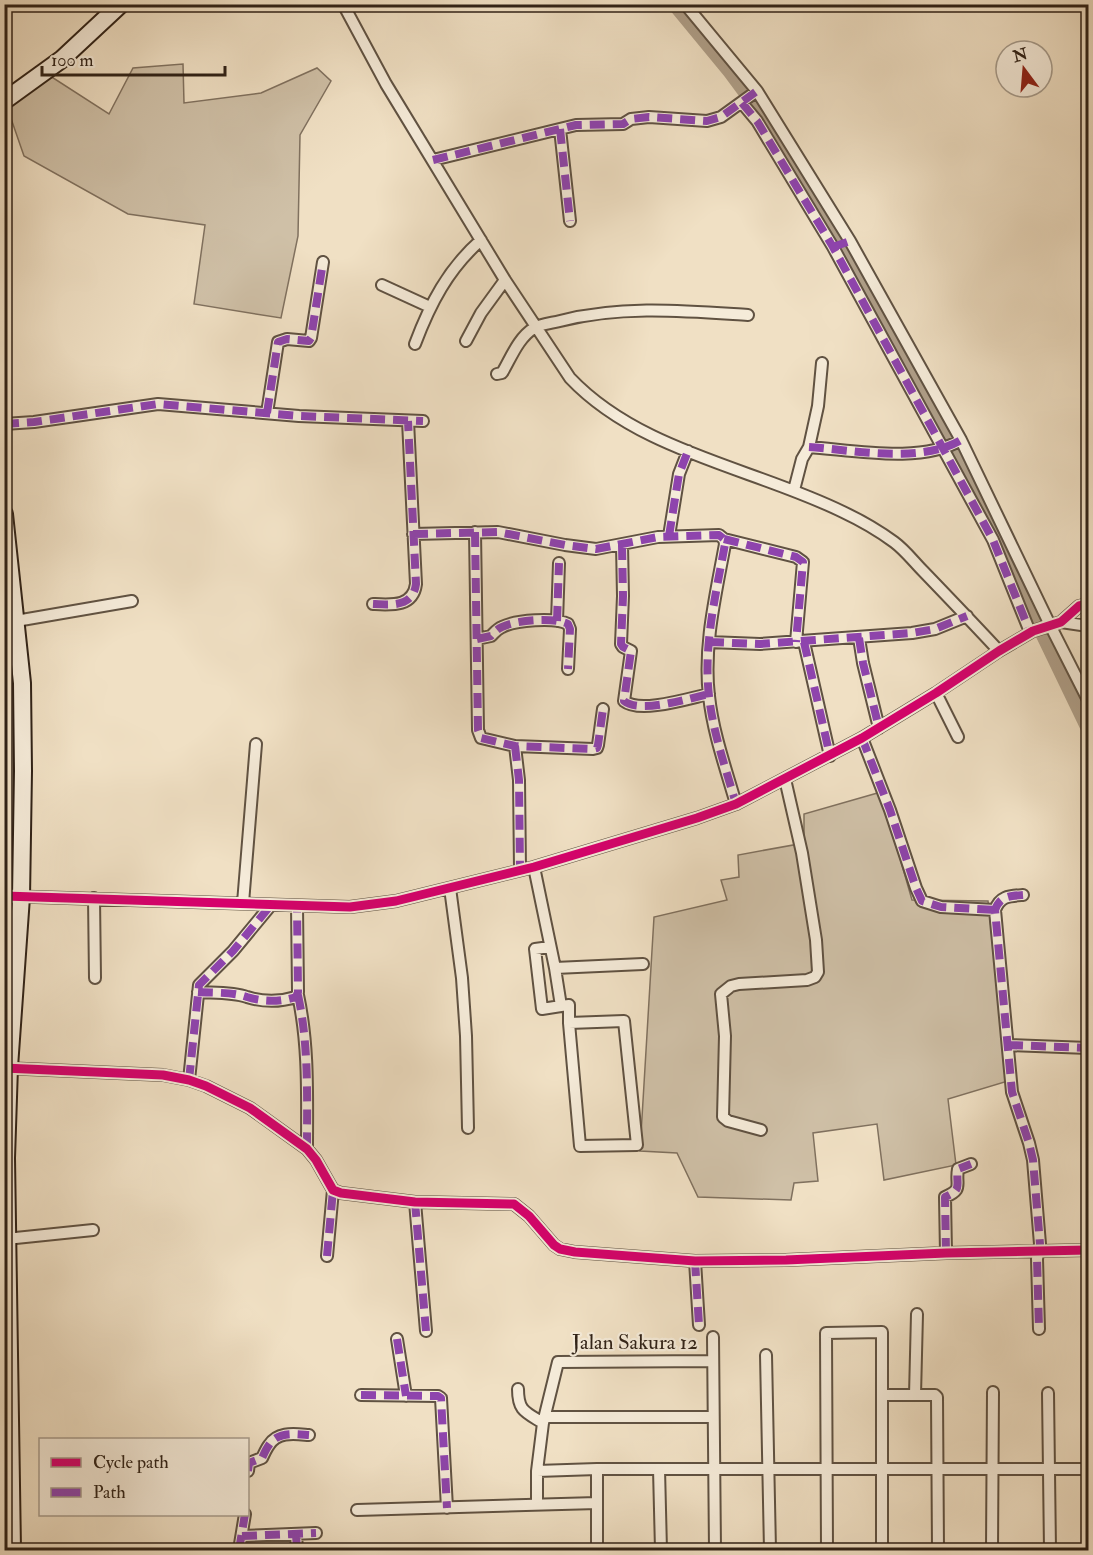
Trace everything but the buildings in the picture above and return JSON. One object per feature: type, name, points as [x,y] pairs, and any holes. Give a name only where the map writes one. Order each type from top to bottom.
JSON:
[{"type":"main road","points":[[4,101],[62,59],[121,4]]},
{"type":"main road","points":[[4,513],[8,588],[15,621],[21,683],[23,771],[13,897],[7,1067],[7,1384],[12,1551]]},
{"type":"street","points":[[343,4],[363,45],[534,327],[570,378],[584,393],[614,416],[688,451],[794,490],[844,512],[895,543],[999,651]]},
{"type":"street","points":[[685,4],[749,97],[841,244],[959,441],[1089,700]]},
{"type":"street","points":[[433,160],[560,129],[590,124],[623,124],[632,119],[649,117],[707,121],[721,117],[749,97]]},
{"type":"street","points":[[749,97],[757,121],[841,244],[993,540],[1031,632]]},
{"type":"street","points":[[560,129],[570,221]]},
{"type":"street","points":[[415,344],[441,286],[468,252],[481,240]]},
{"type":"street","points":[[267,413],[277,343],[284,339],[310,340],[323,262]]},
{"type":"street","points":[[466,341],[505,280]]},
{"type":"street","points":[[382,285],[430,307]]},
{"type":"street","points":[[497,374],[502,373],[519,342],[534,327],[568,319],[626,311],[670,310],[748,315]]},
{"type":"street","points":[[794,490],[802,459],[809,447],[818,406],[822,363]]},
{"type":"street","points":[[4,424],[34,422],[158,404],[267,413],[423,421]]},
{"type":"street","points":[[373,604],[401,603],[413,596],[416,584],[408,421]]},
{"type":"street","points":[[809,447],[908,455],[944,447],[959,441]]},
{"type":"street","points":[[669,536],[679,474],[688,451]]},
{"type":"street","points":[[475,532],[479,735],[485,740],[516,746],[579,750],[597,748],[603,709]]},
{"type":"street","points":[[413,534],[498,532],[596,549],[669,536],[712,534],[796,557],[803,562],[800,642],[830,756]]},
{"type":"street","points":[[724,539],[710,627],[709,694],[713,720],[736,804]]},
{"type":"street","points":[[622,545],[621,644],[622,647],[631,651],[624,701],[628,704],[642,706],[709,694]]},
{"type":"street","points":[[557,621],[559,563]]},
{"type":"street","points":[[15,621],[132,601]]},
{"type":"street","points":[[13,897],[350,907],[372,905],[534,867],[697,819],[736,804],[862,738],[1031,632],[1052,624],[1079,606],[1089,604]]},
{"type":"street","points":[[710,642],[800,642],[912,633],[965,617]]},
{"type":"street","points":[[477,639],[491,636],[497,629],[506,625],[536,620],[568,624],[570,629],[568,669]]},
{"type":"street","points":[[1052,624],[1089,626]]},
{"type":"street","points":[[859,638],[879,728]]},
{"type":"street","points":[[936,693],[958,737]]},
{"type":"street","points":[[862,738],[890,810],[915,888],[922,901],[941,907],[995,910]]},
{"type":"street","points":[[243,903],[256,744]]},
{"type":"street","points":[[516,746],[519,780],[520,869]]},
{"type":"street","points":[[761,1130],[728,1121],[723,1117],[725,1036],[721,994],[731,986],[807,980],[815,977],[818,972],[816,940],[802,853],[785,780]]},
{"type":"street","points":[[534,867],[561,1006]]},
{"type":"street","points":[[450,888],[463,989],[468,1128]]},
{"type":"street","points":[[1023,895],[1005,897],[998,902],[995,910],[1012,1092],[1033,1160],[1039,1252],[1037,1258],[1039,1329]]},
{"type":"street","points":[[94,898],[95,978]]},
{"type":"street","points":[[189,1080],[201,982],[233,951],[271,904]]},
{"type":"street","points":[[297,906],[298,995],[304,1025],[308,1069],[307,1149]]},
{"type":"street","points":[[550,947],[535,949],[542,1009],[569,1005],[569,1023],[580,1146],[637,1145],[624,1021],[569,1023]]},
{"type":"street","points":[[555,968],[643,964]]},
{"type":"street","points":[[198,992],[247,997],[255,1000],[284,1000],[298,995]]},
{"type":"street","points":[[1008,1045],[1089,1048]]},
{"type":"street","points":[[7,1067],[146,1074],[189,1080],[238,1101],[307,1149],[316,1160],[333,1190],[327,1256]]},
{"type":"street","points":[[946,1253],[945,1197],[957,1190],[958,1169],[971,1164]]},
{"type":"street","points":[[333,1190],[341,1193],[415,1202],[514,1204],[529,1216],[560,1249],[584,1253],[695,1261],[839,1259],[946,1253],[1089,1250]]},
{"type":"street","points":[[415,1202],[426,1331]]},
{"type":"street","points":[[6,1239],[93,1230]]},
{"type":"street","points":[[695,1261],[699,1325]]},
{"type":"street","points":[[915,1395],[917,1314]]},
{"type":"street","points":[[827,1551],[826,1333],[882,1332],[882,1551]]},
{"type":"street","points":[[713,1337],[714,1551]]},
{"type":"street","points":[[397,1339],[406,1396]]},
{"type":"street","points":[[766,1355],[770,1551]]},
{"type":"street","name":"Jalan Sakura 12","points":[[537,1504],[537,1471],[544,1420],[558,1362],[713,1361]]},
{"type":"street","points":[[518,1389],[518,1402],[522,1410],[544,1420],[713,1417]]},
{"type":"street","points":[[992,1551],[993,1392]]},
{"type":"street","points":[[1048,1393],[1050,1551]]},
{"type":"street","points":[[361,1395],[438,1396],[441,1398],[447,1508]]},
{"type":"street","points":[[882,1395],[935,1395],[937,1397],[938,1551]]},
{"type":"street","points":[[249,1463],[262,1458],[269,1444],[280,1436],[292,1433],[309,1435]]},
{"type":"street","points":[[537,1471],[714,1468],[770,1470],[1089,1469]]},
{"type":"street","points":[[597,1469],[597,1551]]},
{"type":"street","points":[[659,1469],[661,1551]]},
{"type":"street","points":[[357,1510],[597,1503]]},
{"type":"street","points":[[239,1551],[245,1516]]},
{"type":"street","points":[[242,1536],[315,1533]]},
{"type":"street","points":[[296,1534],[297,1551]]},
{"type":"shaded area","points":[[183,64],[184,103],[261,93],[317,68],[331,81],[300,135],[298,236],[281,318],[194,304],[205,225],[128,214],[24,156],[7,107],[44,72],[109,114],[133,68]]},
{"type":"shaded area","points":[[881,792],[912,900],[988,901],[1008,1081],[948,1099],[956,1165],[884,1180],[877,1124],[813,1133],[818,1181],[794,1183],[791,1200],[698,1197],[677,1153],[640,1151],[654,917],[727,900],[721,880],[739,877],[738,855],[804,843],[804,814]]},
{"type":"waterway","points":[[674,4],[730,72],[770,126],[830,224],[935,408],[974,482],[1025,598],[1088,729]]},
{"type":"marked path","points":[[433,160],[576,125],[623,124],[631,119],[649,117],[707,121],[721,117],[757,91]]},
{"type":"marked path","points":[[742,103],[757,121],[833,247],[993,540],[1030,632]]},
{"type":"marked path","points":[[560,129],[570,221]]},
{"type":"marked path","points":[[833,247],[850,241]]},
{"type":"marked path","points":[[267,413],[278,342],[287,339],[309,341],[311,338],[323,262]]},
{"type":"marked path","points":[[4,424],[34,422],[158,404],[299,416],[423,421]]},
{"type":"marked path","points":[[373,604],[394,604],[406,601],[414,592],[416,584],[408,421]]},
{"type":"marked path","points":[[809,447],[907,454],[927,452],[961,440]]},
{"type":"marked path","points":[[669,536],[679,474],[688,451]]},
{"type":"marked path","points":[[475,532],[478,730],[481,738],[515,746],[593,749],[598,745],[603,709]]},
{"type":"marked path","points":[[413,534],[498,532],[596,549],[658,537],[719,535],[724,539],[709,639],[708,677],[714,724],[736,804]]},
{"type":"marked path","points":[[724,539],[796,557],[803,562],[796,642]]},
{"type":"marked path","points":[[622,545],[621,644],[631,651],[624,701],[631,705],[653,706],[709,694]]},
{"type":"marked path","points":[[557,621],[559,563]]},
{"type":"marked path","points":[[709,642],[760,644],[912,633],[935,629],[967,616]]},
{"type":"marked path","points":[[477,639],[491,636],[500,628],[516,623],[535,620],[562,622],[568,624],[570,629],[568,669]]},
{"type":"marked path","points":[[859,638],[879,728]]},
{"type":"marked path","points":[[804,642],[830,756]]},
{"type":"marked path","points":[[862,738],[922,901],[941,907],[995,910]]},
{"type":"marked path","points":[[515,746],[519,780],[520,869]]},
{"type":"marked path","points":[[1023,895],[1002,899],[995,910],[1012,1092],[1033,1160],[1040,1244],[1037,1259],[1039,1329]]},
{"type":"marked path","points":[[189,1080],[199,985],[233,951],[271,905]]},
{"type":"marked path","points":[[198,992],[236,994],[265,1001],[296,997],[298,992],[297,906]]},
{"type":"marked path","points":[[298,995],[306,1052],[307,1149]]},
{"type":"marked path","points":[[1008,1045],[1088,1048]]},
{"type":"marked path","points":[[946,1253],[945,1197],[957,1189],[958,1169],[971,1164]]},
{"type":"marked path","points":[[327,1256],[333,1190]]},
{"type":"marked path","points":[[415,1202],[426,1331]]},
{"type":"marked path","points":[[695,1261],[699,1325]]},
{"type":"marked path","points":[[397,1339],[406,1396]]},
{"type":"marked path","points":[[361,1395],[438,1396],[441,1398],[447,1508]]},
{"type":"marked path","points":[[249,1463],[262,1458],[269,1445],[277,1437],[287,1434],[309,1435]]},
{"type":"marked path","points":[[239,1550],[245,1516]]},
{"type":"marked path","points":[[242,1536],[316,1533]]},
{"type":"marked path","points":[[296,1534],[297,1550]]},
{"type":"cycle path","points":[[4,896],[350,907],[396,901],[534,867],[736,804],[862,738],[999,651],[1033,631],[1061,622],[1079,606],[1088,604]]},
{"type":"cycle path","points":[[4,1068],[163,1075],[189,1080],[250,1108],[307,1149],[333,1190],[341,1193],[415,1202],[514,1204],[529,1216],[554,1245],[560,1249],[575,1252],[695,1261],[1088,1250]]}]
